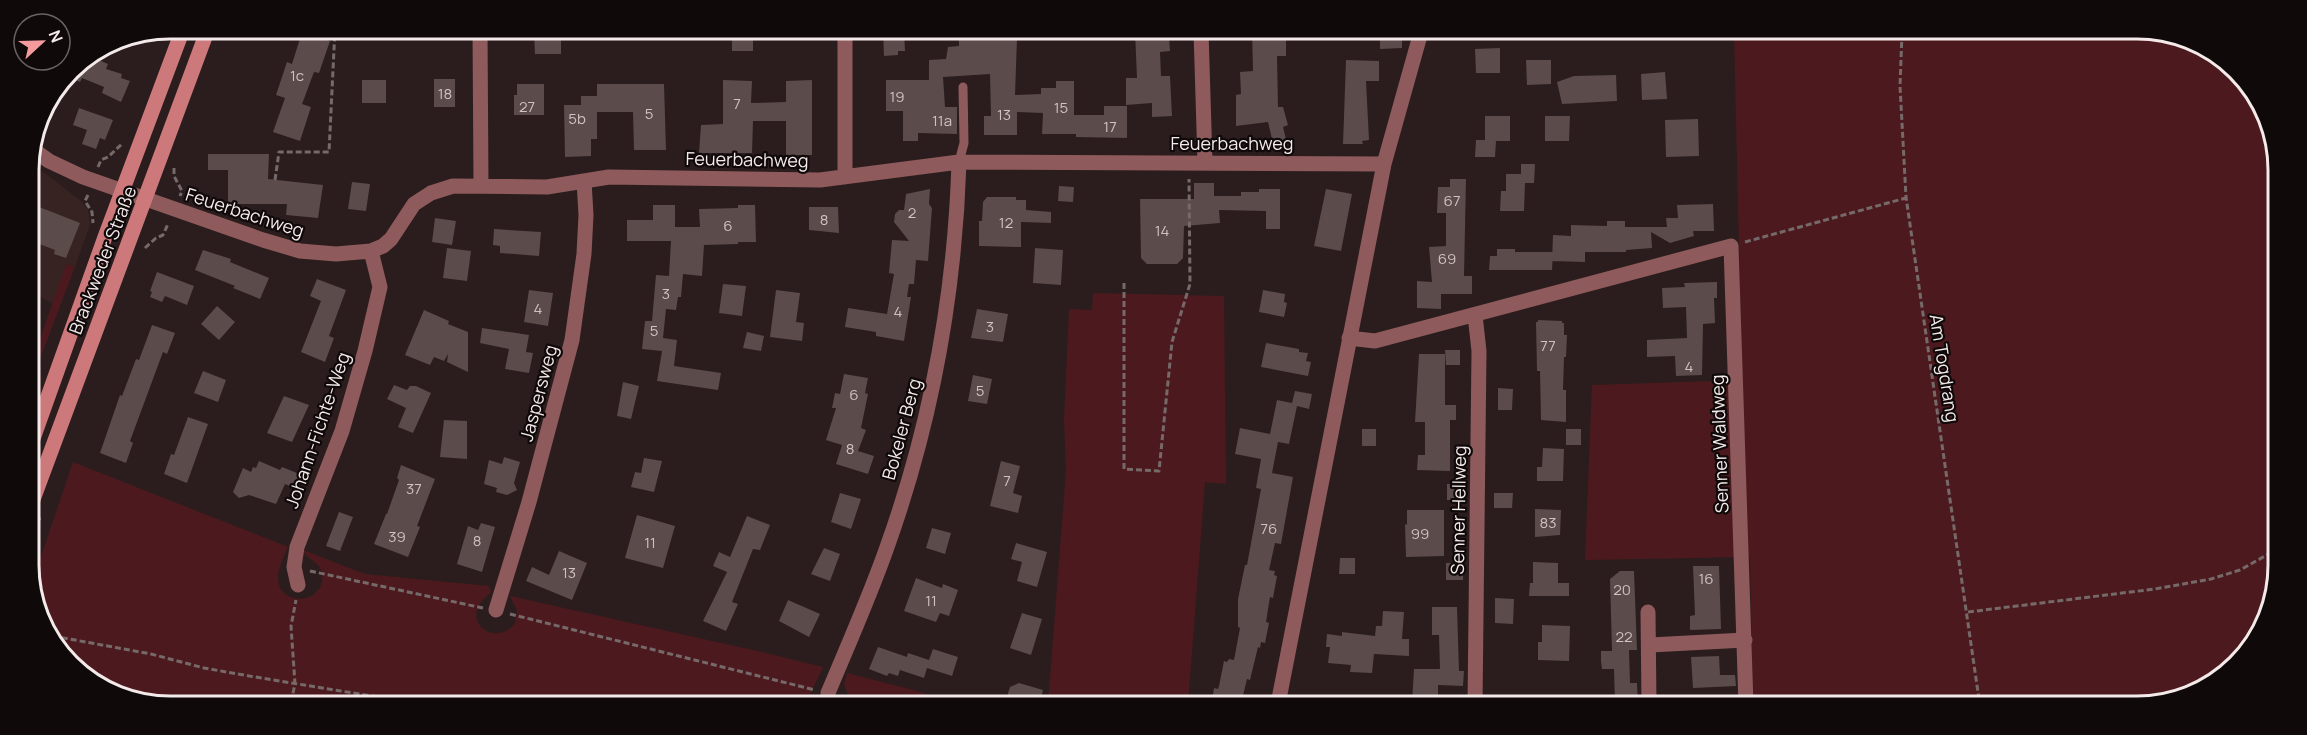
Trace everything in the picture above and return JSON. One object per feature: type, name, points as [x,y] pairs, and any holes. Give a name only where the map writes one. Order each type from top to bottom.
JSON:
[{"type":"main road","name":"Brackweder Straße","points":[[39,422],[179,39]]},
{"type":"main road","name":"Brackweder Straße","points":[[39,483],[204,39]]},
{"type":"street","points":[[480,39],[481,186]]},
{"type":"street","points":[[845,39],[845,177]]},
{"type":"street","points":[[1201,39],[1205,162]]},
{"type":"street","points":[[1280,696],[1384,164],[1419,39]]},
{"type":"street","name":"Feuerbachweg","points":[[40,155],[67,170],[263,240],[300,251],[336,255],[371,252],[383,246],[414,204],[423,197],[453,186],[547,187],[616,177],[791,180],[845,177],[959,162],[1384,164]]},
{"type":"street","name":"Bokeler Berg","points":[[828,693],[886,550],[922,431],[936,374],[951,277],[957,221],[959,162]]},
{"type":"street","name":"Jaspersweg","points":[[496,610],[530,502],[572,340],[584,254],[586,216],[584,181]]},
{"type":"street","points":[[1349,338],[1375,341],[1731,246]]},
{"type":"street","name":"Senner Waldweg","points":[[1731,246],[1746,696]]},
{"type":"street","name":"Johann-Fichte-Weg","points":[[298,585],[294,567],[297,547],[342,431],[365,351],[380,287],[371,252]]},
{"type":"street","name":"Senner Hellweg","points":[[1474,696],[1479,351],[1475,315]]},
{"type":"street","points":[[1648,612],[1649,696]]},
{"type":"street","points":[[1650,645],[1745,640]]},
{"type":"lane","points":[[959,162],[964,143],[963,87]]},
{"type":"path","points":[[275,180],[279,152],[329,152],[335,39]]},
{"type":"path","name":"Am Togdrang","points":[[1902,39],[1900,86],[1906,198],[1979,696]]},
{"type":"path","points":[[101,160],[122,145],[124,140]]},
{"type":"path","points":[[1125,283],[1124,469],[1159,471],[1172,342],[1190,284],[1189,162]]},
{"type":"path","points":[[1731,246],[1906,198]]},
{"type":"path","points":[[1968,612],[2155,589],[2211,579],[2240,570],[2268,554]]},
{"type":"path","points":[[294,567],[496,610],[828,693]]},
{"type":"path","points":[[292,696],[295,684],[291,627],[298,585]]},
{"type":"path","points":[[62,638],[151,654],[204,668],[370,696]]},
{"type":"shaded area","points":[[1734,39],[2154,40],[2187,49],[2217,66],[2230,77],[2246,97],[2261,128],[2268,162],[2267,582],[2261,607],[2246,638],[2210,674],[2171,692],[2145,696],[1753,696],[1750,557],[1585,560],[1592,385],[1742,380]]},
{"type":"shaded area","points":[[39,169],[87,207],[90,225],[75,267],[66,264],[53,304],[39,296]]},
{"type":"shaded area","points":[[66,264],[75,267],[39,361],[39,342]]},
{"type":"shaded area","points":[[1093,293],[1224,296],[1226,484],[1205,482],[1189,696],[1049,696],[1066,471],[1064,419],[1069,309],[1092,310]]},
{"type":"shaded area","points":[[73,462],[288,547],[278,578],[280,588],[293,598],[310,597],[321,585],[321,570],[303,550],[365,574],[489,586],[491,592],[479,605],[476,615],[482,628],[488,632],[502,633],[515,623],[517,611],[510,596],[823,667],[809,696],[153,695],[120,686],[90,669],[77,658],[66,645],[49,615],[43,599],[39,562]]},
{"type":"shaded area","points":[[847,673],[932,696],[848,696],[844,684]]},
{"type":"building","points":[[300,39],[330,41],[319,73],[314,72],[302,104],[311,107],[300,141],[273,132],[285,98],[276,95],[287,62],[292,64]]},
{"type":"building","points":[[534,39],[561,39],[561,54],[535,54]]},
{"type":"building","points":[[732,39],[753,39],[753,51],[732,51]]},
{"type":"building","points":[[883,39],[904,39],[905,51],[898,51],[898,55],[884,56]]},
{"type":"building","points":[[1017,39],[1015,95],[1041,94],[1041,88],[1056,88],[1056,81],[1074,81],[1074,115],[1104,115],[1104,106],[1127,106],[1127,138],[1042,134],[1043,113],[1017,112],[1017,135],[984,135],[984,116],[991,116],[990,74],[943,77],[945,107],[957,107],[957,134],[918,133],[918,141],[903,141],[903,111],[886,111],[886,80],[929,80],[929,60],[946,59],[948,47],[959,46],[959,40]]},
{"type":"building","points":[[1135,39],[1169,39],[1170,51],[1160,52],[1161,76],[1170,76],[1172,116],[1152,117],[1152,103],[1126,105],[1126,78],[1137,78]]},
{"type":"building","points":[[1252,39],[1286,39],[1286,56],[1277,56],[1278,107],[1283,107],[1288,125],[1283,127],[1286,139],[1273,143],[1268,122],[1236,126],[1236,95],[1241,94],[1240,72],[1253,71]]},
{"type":"building","points":[[1380,39],[1402,39],[1402,48],[1380,49]]},
{"type":"building","points":[[1500,48],[1500,73],[1476,73],[1475,49]]},
{"type":"building","points":[[99,60],[108,64],[106,69],[122,74],[121,78],[130,81],[121,102],[102,93],[104,87],[82,78],[80,82],[75,80]]},
{"type":"building","points":[[1346,60],[1379,61],[1379,81],[1366,81],[1369,140],[1362,141],[1363,144],[1343,144]]},
{"type":"building","points":[[1526,60],[1551,60],[1551,84],[1527,85]]},
{"type":"building","points":[[1665,72],[1667,99],[1642,100],[1641,74]]},
{"type":"building","points":[[1616,75],[1617,101],[1562,104],[1557,82],[1574,76]]},
{"type":"building","points":[[434,79],[455,79],[455,107],[434,107]]},
{"type":"building","points":[[362,80],[386,80],[386,103],[362,103]]},
{"type":"building","points":[[723,80],[752,81],[751,103],[786,102],[786,81],[812,80],[812,155],[786,155],[786,121],[753,121],[752,153],[699,153],[701,125],[723,124]]},
{"type":"building","points":[[517,84],[544,84],[544,115],[514,115],[514,95],[517,95]]},
{"type":"building","points":[[597,84],[664,84],[666,150],[634,150],[633,112],[597,112],[597,139],[591,139],[591,156],[565,157],[564,105],[581,105],[581,96],[597,96]]},
{"type":"building","points":[[79,108],[113,120],[105,140],[100,138],[96,149],[82,144],[87,130],[73,125]]},
{"type":"building","points":[[1485,116],[1510,116],[1510,141],[1496,141],[1495,157],[1475,157],[1476,140],[1485,140]]},
{"type":"building","points":[[1545,116],[1570,116],[1569,141],[1545,141]]},
{"type":"building","points":[[1698,119],[1699,156],[1666,157],[1665,120]]},
{"type":"building","points":[[208,154],[269,154],[268,179],[323,185],[318,218],[286,215],[287,204],[228,204],[228,170],[208,170]]},
{"type":"building","points":[[1521,164],[1535,164],[1534,183],[1525,183],[1524,211],[1500,211],[1501,191],[1506,191],[1506,174],[1521,174]]},
{"type":"building","points":[[1450,179],[1466,179],[1464,276],[1472,276],[1472,294],[1441,294],[1441,309],[1417,308],[1417,281],[1432,282],[1429,247],[1446,246],[1446,213],[1437,213],[1438,187],[1450,187]]},
{"type":"building","points":[[352,182],[370,184],[366,211],[348,209]]},
{"type":"building","points":[[1194,183],[1214,183],[1214,196],[1241,196],[1241,192],[1280,189],[1280,229],[1266,229],[1266,211],[1219,210],[1220,223],[1184,226],[1183,258],[1177,264],[1147,264],[1141,258],[1140,199],[1194,199]]},
{"type":"building","points":[[1059,186],[1074,187],[1073,202],[1058,201]]},
{"type":"building","points":[[930,189],[929,204],[932,208],[928,261],[916,260],[914,284],[909,284],[907,297],[911,297],[904,341],[876,336],[876,332],[845,327],[848,308],[887,314],[894,274],[889,273],[892,240],[909,241],[894,222],[895,214],[899,210],[904,210],[906,194]]},
{"type":"building","points":[[1326,189],[1352,194],[1341,251],[1314,246]]},
{"type":"building","points":[[987,197],[1016,197],[1016,200],[1026,200],[1026,210],[1051,212],[1051,223],[1021,222],[1021,247],[979,246],[979,221],[982,221],[983,202]]},
{"type":"building","points":[[1713,204],[1714,231],[1693,231],[1694,236],[1670,243],[1651,232],[1652,248],[1626,250],[1626,252],[1585,252],[1585,262],[1552,261],[1553,235],[1571,236],[1571,225],[1607,226],[1607,221],[1625,221],[1625,227],[1667,227],[1666,218],[1678,218],[1677,205]]},
{"type":"building","points":[[653,205],[675,205],[675,227],[700,227],[699,209],[755,205],[756,242],[704,245],[702,276],[683,274],[681,297],[678,297],[676,310],[666,309],[663,338],[677,340],[674,366],[721,373],[718,390],[657,381],[662,351],[642,349],[645,321],[652,321],[656,275],[669,276],[671,241],[627,241],[627,220],[653,220]]},
{"type":"building","points":[[39,207],[80,223],[66,258],[54,254],[55,250],[39,244]]},
{"type":"building","points":[[809,207],[838,207],[839,233],[809,230]]},
{"type":"building","points":[[435,218],[456,221],[452,245],[432,242]]},
{"type":"building","points":[[494,229],[541,232],[539,256],[500,253],[500,246],[493,245]]},
{"type":"building","points":[[447,248],[471,251],[467,281],[443,278]]},
{"type":"building","points":[[1035,248],[1063,250],[1061,285],[1033,283]]},
{"type":"building","points":[[1497,249],[1515,249],[1515,252],[1553,252],[1552,270],[1489,270],[1490,256],[1497,256]]},
{"type":"building","points":[[203,250],[231,259],[230,262],[269,278],[260,299],[195,270]]},
{"type":"building","points":[[157,272],[194,286],[187,305],[165,296],[162,302],[150,297]]},
{"type":"building","points":[[317,279],[346,290],[329,336],[334,338],[325,362],[301,352],[321,301],[310,296]]},
{"type":"building","points":[[1717,282],[1717,298],[1714,298],[1715,323],[1703,324],[1702,375],[1676,376],[1675,356],[1647,357],[1647,340],[1687,338],[1686,307],[1663,308],[1662,288],[1685,287],[1684,283]]},
{"type":"building","points":[[723,284],[746,286],[742,316],[719,313]]},
{"type":"building","points":[[529,290],[553,293],[548,326],[524,322]]},
{"type":"building","points":[[776,290],[800,293],[796,322],[804,323],[802,341],[770,337]]},
{"type":"building","points":[[1263,290],[1285,294],[1284,302],[1287,303],[1284,317],[1259,312]]},
{"type":"building","points":[[217,306],[235,322],[219,340],[201,324]]},
{"type":"building","points":[[977,309],[1008,314],[1003,342],[971,338]]},
{"type":"building","points":[[424,310],[468,332],[468,372],[447,362],[448,354],[444,361],[434,357],[430,365],[405,355]]},
{"type":"building","points":[[1538,320],[1564,323],[1564,335],[1567,335],[1563,390],[1566,390],[1566,422],[1541,420],[1540,371],[1537,371],[1536,322]]},
{"type":"building","points":[[152,325],[175,333],[167,354],[163,352],[130,441],[133,443],[126,463],[100,453],[120,395],[122,396],[136,359],[139,360]]},
{"type":"building","points":[[482,328],[529,335],[526,352],[533,353],[529,373],[505,369],[509,349],[480,343]]},
{"type":"building","points":[[747,332],[764,336],[761,351],[743,348]]},
{"type":"building","points":[[1266,343],[1299,349],[1299,352],[1308,353],[1306,361],[1311,362],[1308,376],[1261,367]]},
{"type":"building","points":[[1445,350],[1460,350],[1460,365],[1446,365]]},
{"type":"building","points":[[1419,354],[1445,354],[1445,405],[1456,405],[1456,420],[1450,420],[1450,471],[1417,470],[1418,455],[1425,455],[1425,422],[1415,422]]},
{"type":"building","points":[[203,371],[226,380],[218,402],[194,393]]},
{"type":"building","points":[[844,374],[868,378],[865,393],[868,394],[861,428],[866,430],[858,451],[874,456],[868,474],[836,464],[842,445],[826,440],[836,408],[832,408],[835,393],[840,394]]},
{"type":"building","points":[[973,375],[992,379],[987,404],[968,401]]},
{"type":"building","points":[[623,382],[639,386],[631,419],[617,416]]},
{"type":"building","points":[[394,385],[407,390],[410,386],[416,386],[431,393],[413,433],[398,427],[406,408],[387,399]]},
{"type":"building","points":[[1498,388],[1513,389],[1512,410],[1498,410]]},
{"type":"building","points":[[1295,391],[1312,394],[1309,409],[1297,406],[1289,444],[1278,442],[1272,473],[1293,477],[1281,544],[1275,543],[1269,570],[1275,571],[1274,575],[1277,576],[1273,598],[1270,597],[1266,622],[1269,623],[1265,643],[1261,642],[1260,648],[1258,647],[1250,680],[1247,679],[1243,696],[1213,696],[1214,688],[1218,689],[1224,661],[1234,660],[1240,628],[1238,627],[1238,599],[1245,565],[1247,565],[1261,489],[1256,488],[1261,459],[1235,454],[1240,428],[1270,434],[1277,400],[1292,403]]},
{"type":"building","points":[[284,396],[309,405],[292,442],[267,433]]},
{"type":"building","points":[[188,417],[208,424],[187,483],[164,474],[171,454],[174,455]]},
{"type":"building","points":[[444,420],[467,421],[467,459],[440,457]]},
{"type":"building","points":[[1362,429],[1376,429],[1376,446],[1362,446]]},
{"type":"building","points":[[1566,429],[1581,429],[1581,445],[1566,445]]},
{"type":"building","points":[[1543,448],[1564,449],[1563,481],[1537,481],[1537,467],[1542,467]]},
{"type":"building","points":[[504,457],[520,462],[514,483],[517,490],[507,495],[496,492],[497,488],[484,484],[489,460],[502,464]]},
{"type":"building","points":[[644,458],[662,461],[654,492],[631,487],[635,472],[641,473]]},
{"type":"building","points":[[259,461],[280,470],[282,467],[302,475],[297,489],[285,484],[276,504],[249,495],[239,498],[233,492],[243,468],[251,472]]},
{"type":"building","points":[[1001,461],[1020,466],[1013,493],[1022,496],[1018,513],[990,506]]},
{"type":"building","points":[[401,465],[435,479],[408,557],[374,544],[399,480],[397,478]]},
{"type":"building","points":[[1447,484],[1464,484],[1464,500],[1447,500]]},
{"type":"building","points":[[840,493],[861,499],[851,529],[831,522]]},
{"type":"building","points":[[1494,493],[1513,493],[1512,508],[1494,508]]},
{"type":"building","points":[[1535,509],[1561,510],[1560,535],[1535,537]]},
{"type":"building","points":[[1407,510],[1444,510],[1444,556],[1406,557]]},
{"type":"building","points":[[339,512],[353,517],[340,551],[326,546]]},
{"type":"building","points":[[637,515],[675,526],[663,568],[625,558]]},
{"type":"building","points":[[747,516],[770,525],[760,550],[753,549],[732,602],[738,604],[726,631],[703,621],[727,572],[713,566],[719,552],[730,557]]},
{"type":"building","points":[[481,523],[495,527],[482,572],[457,564],[468,526],[478,530]]},
{"type":"building","points":[[932,528],[951,533],[945,554],[926,548]]},
{"type":"building","points":[[1016,543],[1047,552],[1037,587],[1017,581],[1022,562],[1011,559]]},
{"type":"building","points":[[824,548],[840,554],[830,581],[811,574]]},
{"type":"building","points":[[559,551],[587,563],[572,600],[526,581],[532,567],[549,575]]},
{"type":"building","points":[[1340,558],[1355,558],[1355,574],[1339,574]]},
{"type":"building","points":[[1533,562],[1558,563],[1558,583],[1569,583],[1569,596],[1529,596],[1530,583],[1533,583]]},
{"type":"building","points":[[1446,563],[1463,563],[1463,580],[1446,580]]},
{"type":"building","points":[[1693,566],[1719,566],[1721,629],[1690,630],[1690,616],[1695,615]]},
{"type":"building","points":[[1620,571],[1634,571],[1637,650],[1629,650],[1630,683],[1637,683],[1638,696],[1615,696],[1614,669],[1602,669],[1601,651],[1612,651],[1610,579]]},
{"type":"building","points":[[916,578],[942,588],[943,584],[958,590],[949,616],[940,613],[936,622],[904,611]]},
{"type":"building","points":[[1495,598],[1514,599],[1513,624],[1495,623]]},
{"type":"building","points":[[788,600],[820,614],[809,637],[779,621]]},
{"type":"building","points":[[1432,607],[1457,607],[1459,671],[1464,671],[1463,686],[1438,685],[1438,696],[1412,696],[1414,669],[1440,669],[1439,635],[1432,635]]},
{"type":"building","points":[[1383,611],[1404,612],[1402,639],[1409,639],[1409,656],[1374,654],[1372,673],[1350,672],[1351,665],[1328,663],[1330,647],[1326,647],[1327,634],[1342,636],[1342,632],[1375,636],[1376,626],[1382,626]]},
{"type":"building","points":[[1022,613],[1042,619],[1031,655],[1010,648]]},
{"type":"building","points":[[1542,625],[1570,626],[1569,661],[1538,660],[1538,642],[1542,642]]},
{"type":"building","points":[[878,647],[907,657],[908,653],[929,660],[933,649],[958,657],[952,676],[927,668],[924,678],[900,670],[898,676],[889,673],[887,676],[869,669]]},
{"type":"building","points":[[1719,656],[1720,675],[1735,675],[1736,686],[1693,688],[1691,657]]},
{"type":"building","points":[[1019,683],[1043,690],[1041,696],[1007,696],[1010,687]]}]
